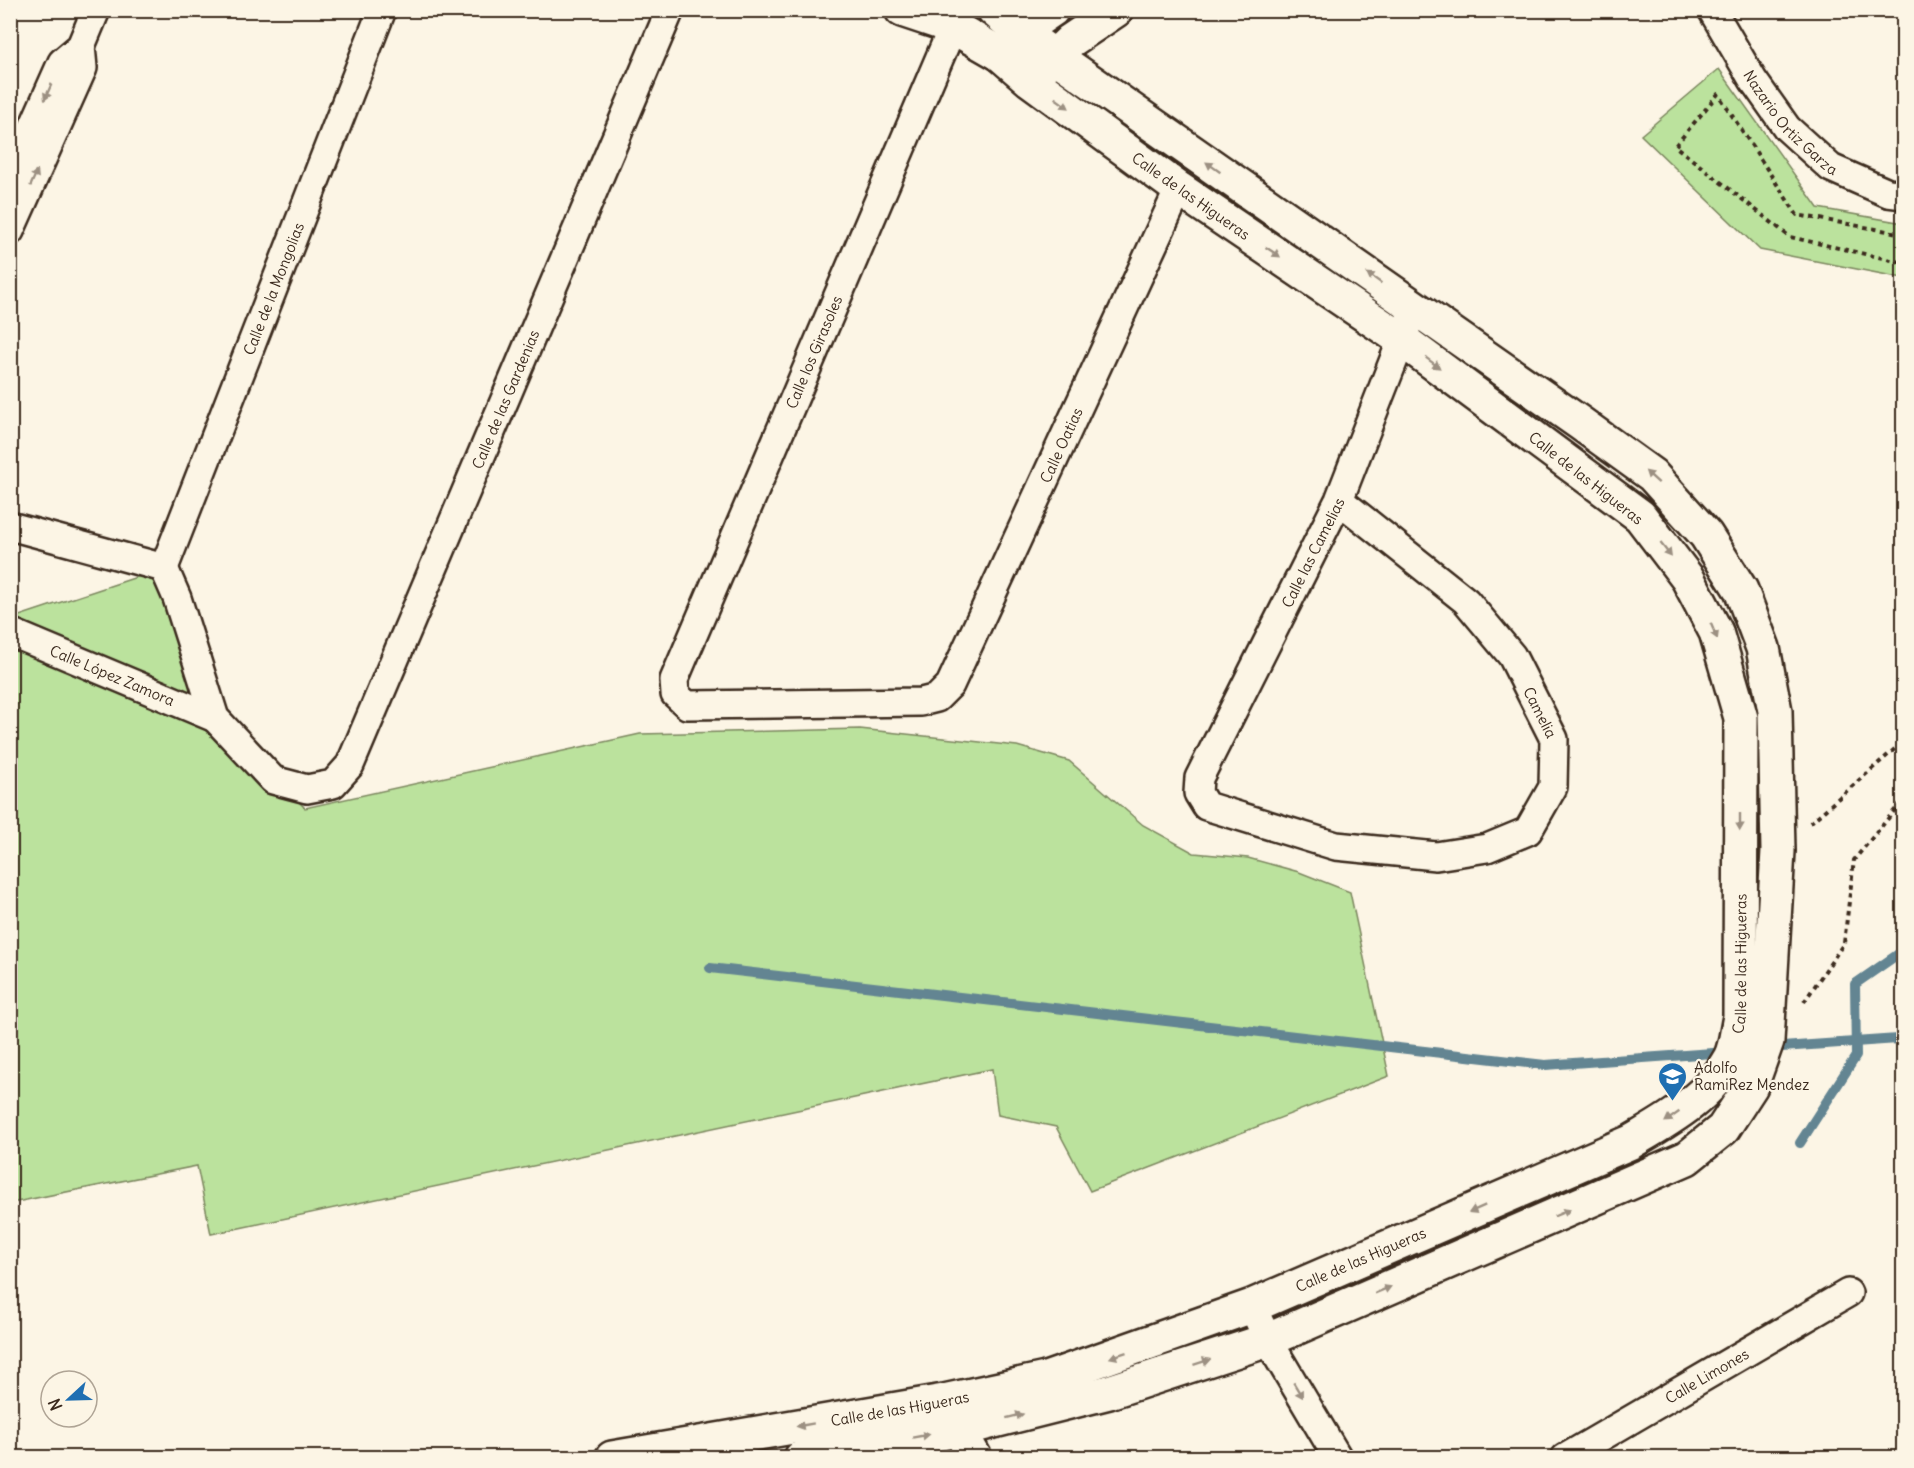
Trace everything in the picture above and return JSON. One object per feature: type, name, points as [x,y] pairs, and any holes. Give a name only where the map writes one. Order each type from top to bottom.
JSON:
[{"type":"main road","points":[[902,10],[957,19],[1010,43]]},
{"type":"main road","points":[[994,10],[1010,43]]},
{"type":"main road","points":[[1010,43],[1052,10]]},
{"type":"main road","points":[[1030,80],[1052,56],[1070,41],[1116,10]]},
{"type":"main road","name":"Calle de las Higueras","points":[[612,1458],[951,1416],[1109,1392],[1268,1340],[1687,1158],[1723,1129],[1751,1086],[1767,1041],[1778,851],[1775,711],[1763,648],[1742,590],[1706,535],[1652,475],[1414,306],[1052,56],[1010,43]]},
{"type":"main road","name":"Calle de las Higueras","points":[[801,1458],[951,1416],[1046,1378],[1252,1306],[1631,1142],[1670,1119],[1708,1090],[1732,1056],[1740,1017],[1741,718],[1716,632],[1688,579],[1640,516],[1401,339],[1179,189],[1030,80],[1010,43]]},
{"type":"main road","points":[[951,1416],[975,1458]]},
{"type":"street","points":[[10,179],[62,62],[81,46],[96,10]]},
{"type":"street","name":"Calle de la Mongolias","points":[[164,568],[382,10]]},
{"type":"street","name":"Calle de las Gardenias","points":[[215,718],[273,780],[307,789],[333,784],[350,765],[670,10]]},
{"type":"street","name":"Nazario Ortiz Garza","points":[[1712,10],[1753,80],[1787,128],[1831,168],[1888,193],[1904,195]]},
{"type":"street","name":"Calle los Girasoles","points":[[938,698],[921,702],[687,705],[675,694],[674,680],[957,19]]},
{"type":"street","points":[[10,231],[83,68],[81,46]]},
{"type":"street","name":"Calle Oatias","points":[[938,698],[950,685],[1179,189]]},
{"type":"street","name":"Calle las Camelias","points":[[1198,793],[1199,778],[1339,500],[1414,306]]},
{"type":"street","name":"Camelia","points":[[1198,793],[1206,806],[1336,846],[1436,856],[1487,848],[1528,831],[1552,787],[1554,739],[1512,656],[1466,601],[1339,500]]},
{"type":"street","points":[[10,526],[164,568],[177,598],[215,718]]},
{"type":"street","name":"Calle López Zamora","points":[[10,633],[215,718]]},
{"type":"street","name":"Calle Limones","points":[[1565,1458],[1848,1293]]},
{"type":"street","points":[[1252,1306],[1268,1340],[1338,1458]]},
{"type":"path","points":[[1904,234],[1797,215],[1718,94],[1675,146],[1790,237],[1904,263]]},
{"type":"path","points":[[1778,851],[1904,741]]},
{"type":"path","points":[[1844,943],[1854,860],[1904,799]]},
{"type":"green space","points":[[1719,69],[1818,208],[1903,223],[1903,278],[1760,250],[1641,135]]},
{"type":"green space","points":[[164,568],[215,718],[305,808],[640,734],[860,729],[1017,746],[1069,761],[1143,825],[1194,853],[1248,858],[1299,872],[1350,892],[1389,1076],[1090,1191],[1056,1127],[998,1115],[992,1069],[211,1234],[197,1166],[11,1203],[10,619]]},
{"type":"waterway","points":[[1800,1143],[1856,1056],[1855,984],[1904,950]]},
{"type":"waterway","points":[[710,968],[1545,1065],[1727,1052]]},
{"type":"waterway","points":[[1769,1048],[1898,1039],[1904,1028]]},
{"type":"place","name":"Adolfo RamiRez Mendez","points":[[1673,1102]]}]
